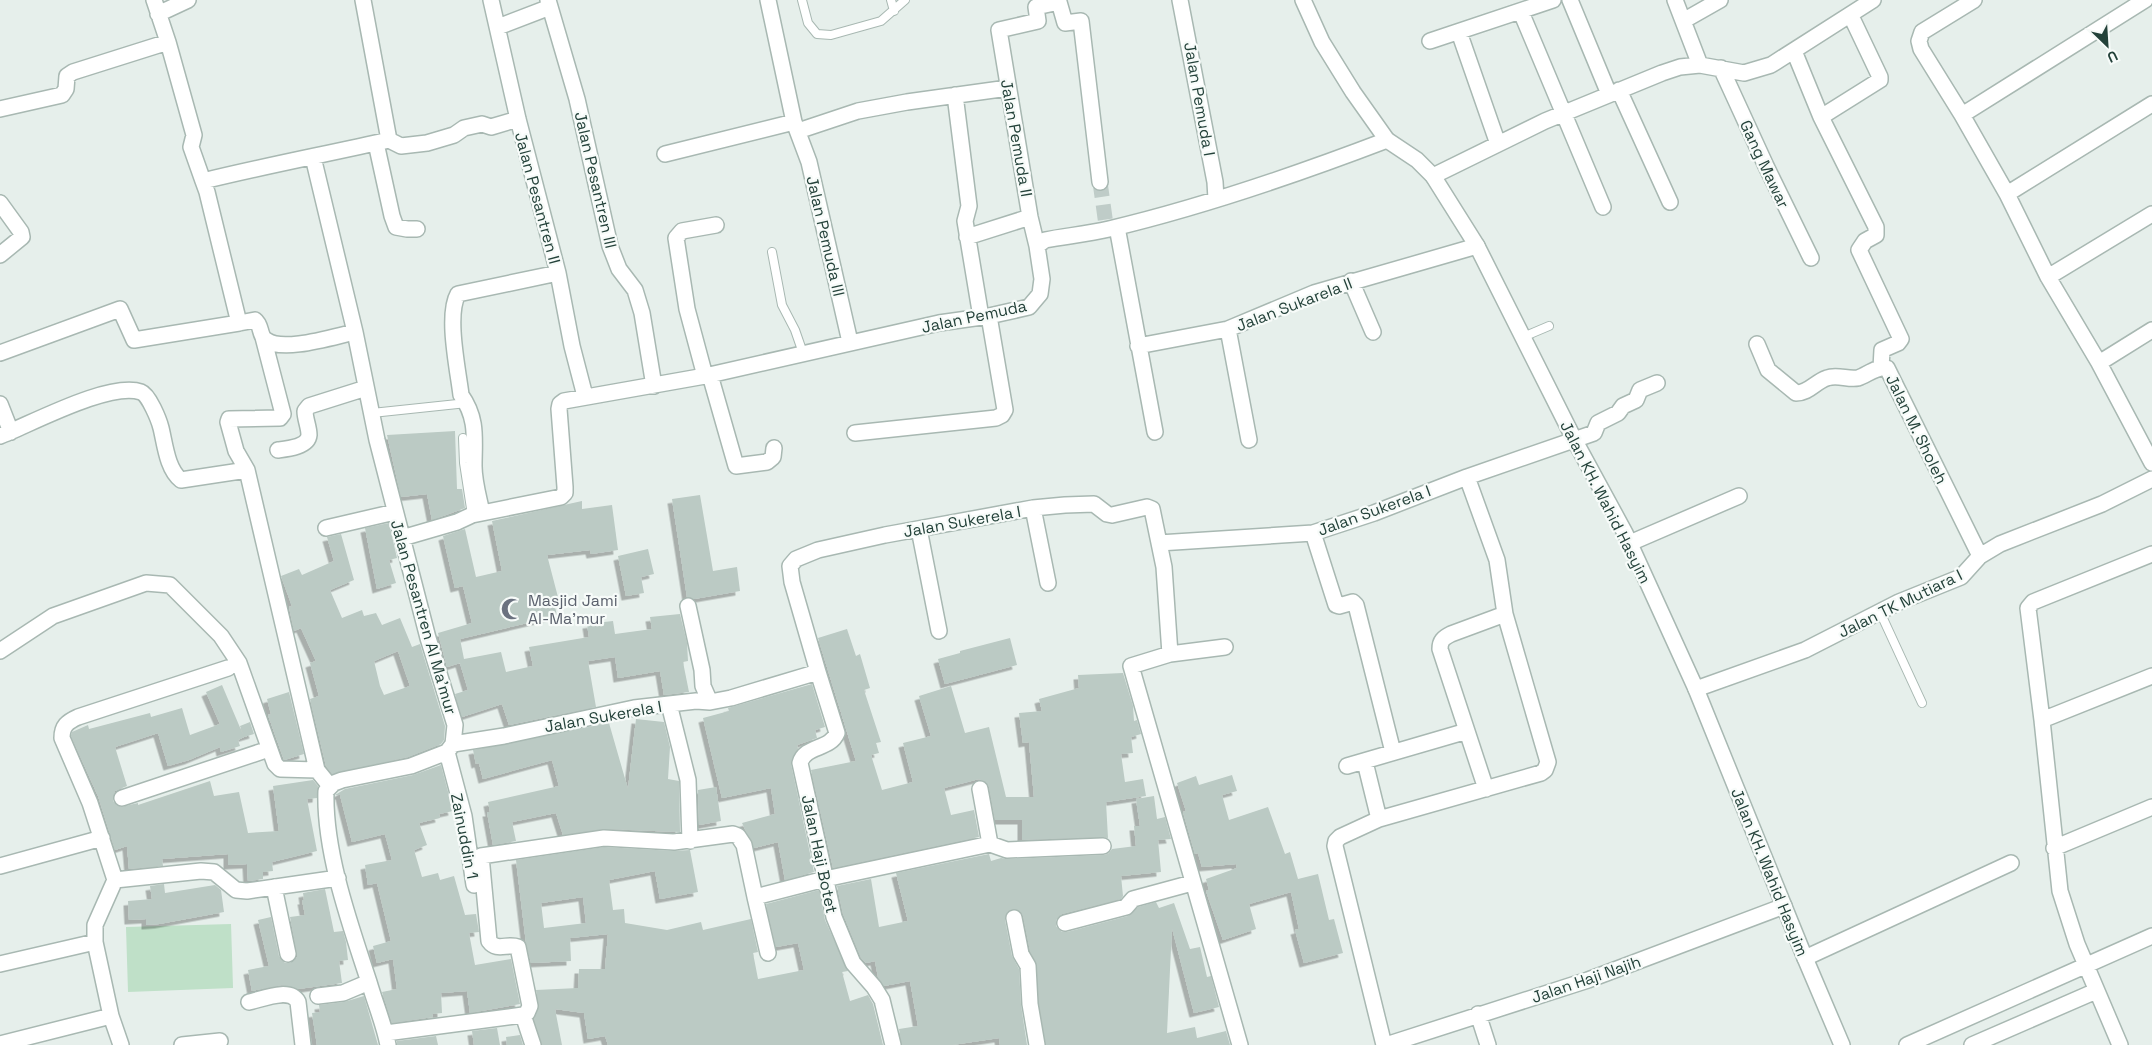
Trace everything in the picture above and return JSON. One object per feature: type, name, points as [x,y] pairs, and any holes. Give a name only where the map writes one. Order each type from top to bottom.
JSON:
[{"type":"street","points":[[188,0],[156,7],[168,42],[194,135],[191,147],[205,186],[239,323]]},
{"type":"street","points":[[363,0],[392,216],[396,226],[407,230],[417,229]]},
{"type":"street","name":"Jalan Pesantren II","points":[[491,0],[518,119],[558,273],[572,346],[585,396]]},
{"type":"street","name":"Jalan Pemuda III","points":[[768,0],[796,126],[809,162],[850,342]]},
{"type":"street","name":"Jalan Pemuda I","points":[[1180,0],[1215,182],[1216,199]]},
{"type":"street","name":"Jalan KH. Wahid Hasyim","points":[[1303,0],[1335,66],[1387,140],[1417,160],[1434,176],[1477,246],[1575,441],[1630,543],[1696,690],[1842,1045]]},
{"type":"street","points":[[1430,41],[1553,0]]},
{"type":"street","points":[[1570,0],[1670,202]]},
{"type":"street","points":[[1675,0],[1700,65]]},
{"type":"street","points":[[1683,21],[1720,0]]},
{"type":"street","points":[[1962,115],[2145,0]]},
{"type":"street","points":[[1434,176],[1564,113],[1680,68],[1700,65],[1744,73],[1771,64],[1851,16],[1868,1]]},
{"type":"street","name":"Jalan Pemuda II","points":[[1037,246],[1030,217],[999,30],[1038,21],[1036,7],[1059,2],[1065,23],[1081,22],[1100,182]]},
{"type":"street","points":[[1970,2],[1922,32],[1919,41],[1921,49],[1962,115],[2006,194],[2048,277],[2147,442],[2152,463]]},
{"type":"street","points":[[498,28],[549,4]]},
{"type":"street","name":"Jalan Pesantren III","points":[[549,4],[577,99],[610,246],[620,269],[635,290],[642,313],[654,386]]},
{"type":"street","points":[[1521,12],[1603,207]]},
{"type":"street","points":[[1821,117],[1880,80],[1851,16]]},
{"type":"street","points":[[1459,32],[1498,144]]},
{"type":"street","points":[[0,109],[62,95],[66,89],[67,76],[73,72],[168,42]]},
{"type":"street","points":[[1794,51],[1821,117],[1876,227],[1876,235],[1865,241],[1859,250],[1900,339],[1898,342],[1882,350],[1881,368]]},
{"type":"street","name":"Gang Mawar","points":[[1721,68],[1811,258]]},
{"type":"street","points":[[665,154],[858,111],[1008,88]]},
{"type":"street","points":[[855,433],[996,418],[1002,415],[1005,410],[966,237],[965,221],[968,206],[955,95]]},
{"type":"street","points":[[2006,194],[2152,104]]},
{"type":"street","points":[[205,186],[284,161],[313,157],[383,141],[401,146],[427,143],[454,135],[464,128],[482,124],[491,128],[518,119]]},
{"type":"street","points":[[1037,246],[1045,240],[1110,227],[1216,199],[1387,140]]},
{"type":"street","name":"Jalan Pesantren Al Ma'mur","points":[[313,157],[355,332],[395,512],[428,638],[455,725],[450,748]]},
{"type":"street","points":[[0,203],[21,232],[22,237],[0,256]]},
{"type":"street","points":[[2048,277],[2152,214]]},
{"type":"street","points":[[966,237],[1030,217]]},
{"type":"street","points":[[716,225],[682,232],[676,238],[688,309],[736,466],[767,462],[773,457],[774,448]]},
{"type":"street","points":[[1110,227],[1138,346],[1155,432]]},
{"type":"street","name":"Jalan Pemuda","points":[[477,514],[551,500],[561,497],[565,493],[558,408],[564,401],[654,386],[939,323],[1029,307],[1040,294],[1042,279],[1037,246]]},
{"type":"street","name":"Jalan Sukarela II","points":[[1138,346],[1228,329],[1314,293],[1477,246]]},
{"type":"street","points":[[402,538],[457,522],[477,514],[474,467],[476,430],[467,403],[461,395],[452,318],[454,300],[458,294],[558,273]]},
{"type":"street","points":[[1351,281],[1373,332]]},
{"type":"street","points":[[0,353],[120,309],[134,340],[255,320],[259,323],[283,414],[280,418],[229,420],[228,422],[236,451],[246,470],[317,770],[330,786]]},
{"type":"street","points":[[1228,329],[1249,440]]},
{"type":"street","points":[[2099,363],[2152,330]]},
{"type":"street","points":[[263,337],[271,342],[295,345],[355,332]]},
{"type":"street","name":"Jalan M. Sholeh","points":[[1757,344],[1768,370],[1796,393],[1809,389],[1818,381],[1830,376],[1857,378],[1881,368],[1887,368],[1980,556]]},
{"type":"street","name":"Jalan Sukerela I","points":[[450,748],[634,708],[696,701],[710,702],[731,698],[818,672],[792,582],[790,566],[796,559],[818,550],[919,529],[1065,504],[1094,504],[1107,514],[1112,515],[1147,507],[1152,509],[1159,543],[1313,533],[1374,513],[1467,477],[1594,433],[1598,423],[1618,414],[1623,406],[1636,400],[1640,390],[1657,383]]},
{"type":"street","points":[[278,450],[293,448],[307,441],[309,437],[305,411],[309,406],[366,388]]},
{"type":"street","points":[[0,404],[5,434],[42,417],[112,392],[140,392],[146,395],[159,420],[172,469],[181,480],[246,470]]},
{"type":"street","points":[[1385,1045],[1335,846],[1336,841],[1340,836],[1379,819],[1541,773],[1545,770],[1548,762],[1505,614],[1497,560],[1467,477]]},
{"type":"street","name":"Jalan TK Mutiara I","points":[[1696,690],[1805,650],[1880,612],[1960,577],[1980,556],[2020,535],[2102,504],[2152,479]]},
{"type":"street","points":[[1630,543],[1740,496]]},
{"type":"street","points":[[1033,508],[1048,583]]},
{"type":"street","points":[[326,528],[395,512]]},
{"type":"street","points":[[919,529],[939,631]]},
{"type":"street","points":[[1313,533],[1336,605],[1339,606],[1353,602],[1356,605],[1393,752]]},
{"type":"street","points":[[1159,543],[1164,567],[1170,654]]},
{"type":"street","points":[[2120,1045],[2070,926],[2060,892],[2028,608],[2030,605],[2152,554]]},
{"type":"street","points":[[0,651],[53,616],[146,583],[170,585],[221,636],[239,663],[269,749],[280,769],[317,770]]},
{"type":"street","points":[[688,606],[702,670],[703,686],[710,702]]},
{"type":"street","points":[[1486,789],[1440,643],[1444,637],[1505,614]]},
{"type":"street","points":[[1226,647],[1170,654],[1131,666],[1240,1045]]},
{"type":"street","points":[[121,1045],[111,1016],[95,942],[95,925],[115,880],[90,803],[62,738],[62,730],[67,722],[78,717],[228,668]]},
{"type":"street","name":"Jalan Haji Botet","points":[[818,672],[836,733],[830,742],[805,754],[800,764],[834,917],[853,963],[874,987],[882,1000],[893,1045]]},
{"type":"street","points":[[2042,720],[2152,676]]},
{"type":"street","points":[[669,704],[688,780],[690,841],[733,834],[738,836],[744,845],[768,953]]},
{"type":"street","points":[[1347,766],[1467,731]]},
{"type":"street","points":[[450,748],[410,766],[342,780],[330,786],[326,791],[325,806],[338,878],[387,1039],[523,1015],[533,1045]]},
{"type":"street","name":"Zainuddin 1","points":[[450,748],[464,816],[478,908],[479,912],[486,916]]},
{"type":"street","points":[[122,798],[269,749]]},
{"type":"street","points":[[1365,762],[1379,819]]},
{"type":"street","points":[[980,789],[990,844]]},
{"type":"street","points":[[2054,848],[2152,807]]},
{"type":"street","points":[[0,866],[102,838]]},
{"type":"street","name":"Zainuddin 1","points":[[523,1015],[527,1013],[530,1006],[520,951],[515,946],[492,946],[489,941],[481,856],[604,838],[690,841]]},
{"type":"street","points":[[755,897],[825,879],[990,844],[1006,850],[1103,846]]},
{"type":"street","points":[[1805,958],[2011,863]]},
{"type":"street","points":[[115,880],[201,871],[214,872],[236,890],[247,891],[338,878]]},
{"type":"street","points":[[1065,923],[1126,907],[1133,899],[1192,883]]},
{"type":"street","points":[[274,887],[288,954]]},
{"type":"street","name":"Jalan Haji Najih","points":[[1385,1045],[1588,980],[1784,906]]},
{"type":"street","points":[[1014,918],[1022,954],[1028,966],[1030,1004],[1037,1045]]},
{"type":"street","points":[[1907,1045],[2085,964],[2152,936]]},
{"type":"street","points":[[0,964],[95,942]]},
{"type":"street","points":[[318,996],[343,993],[369,982]]},
{"type":"street","points":[[1972,1045],[2096,991]]},
{"type":"street","points":[[249,1002],[288,994],[296,998],[303,1045]]},
{"type":"street","points":[[1478,1014],[1488,1045]]},
{"type":"street","points":[[0,1044],[111,1016]]},
{"type":"street","points":[[182,1045],[220,1040]]},
{"type":"lane","points":[[802,0],[808,24],[817,34],[831,35],[881,21],[905,0]]},
{"type":"lane","points":[[891,0],[894,11]]},
{"type":"lane","points":[[772,252],[782,305],[795,330],[802,353]]},
{"type":"lane","points":[[1523,337],[1549,326]]},
{"type":"lane","points":[[372,413],[467,403]]},
{"type":"lane","points":[[463,438],[464,463],[477,514]]},
{"type":"lane","points":[[1880,612],[1922,703]]},
{"type":"green space","points":[[231,924],[233,988],[128,992],[126,927]]},
{"type":"building","points":[[455,431],[457,489],[462,489],[465,508],[432,520],[427,494],[401,497],[387,435]]},
{"type":"building","points":[[700,495],[713,571],[737,567],[740,591],[694,599],[687,597],[672,499]]},
{"type":"building","points":[[582,501],[582,509],[612,505],[618,550],[591,554],[590,550],[547,555],[559,601],[554,602],[557,616],[460,639],[464,659],[501,652],[506,672],[533,666],[529,647],[589,637],[587,624],[613,621],[615,634],[652,629],[650,617],[680,614],[687,643],[688,661],[683,662],[689,692],[664,695],[660,671],[618,678],[615,657],[588,661],[596,707],[509,725],[502,704],[462,717],[455,694],[468,690],[460,663],[447,667],[438,633],[472,623],[463,586],[455,588],[443,536],[465,529],[476,577],[502,571],[492,521]]},
{"type":"building","points":[[389,523],[397,558],[389,560],[396,583],[377,589],[365,528]]},
{"type":"building","points":[[341,534],[354,580],[330,590],[342,618],[362,610],[364,616],[376,613],[382,625],[400,618],[412,647],[420,644],[445,726],[444,740],[441,744],[408,757],[332,774],[326,766],[310,699],[319,696],[310,663],[316,661],[301,628],[294,631],[289,607],[292,606],[281,576],[299,569],[302,575],[334,561],[327,537]],"holes":[[[398,651],[410,686],[384,695],[374,661]]]},
{"type":"building","points":[[648,549],[654,574],[641,577],[644,593],[626,596],[618,556]]},
{"type":"building","points":[[847,629],[856,656],[860,654],[870,688],[864,690],[881,742],[876,743],[879,753],[871,755],[882,790],[913,782],[903,743],[931,736],[919,696],[951,686],[965,733],[989,727],[1006,797],[1034,797],[1029,742],[1023,743],[1019,713],[1042,711],[1039,699],[1079,688],[1078,675],[1123,673],[1133,706],[1134,721],[1137,720],[1141,734],[1131,737],[1133,753],[1121,754],[1125,782],[1143,779],[1146,796],[1106,802],[1108,838],[1022,840],[1022,820],[995,820],[989,787],[987,783],[979,779],[944,788],[951,815],[974,810],[979,837],[833,868],[811,770],[856,761],[818,638]]},
{"type":"building","points":[[1010,638],[1017,665],[945,684],[938,659],[960,653],[960,651]]},
{"type":"building","points":[[812,684],[825,727],[815,730],[817,738],[797,745],[798,749],[791,764],[814,872],[785,880],[778,842],[754,848],[742,823],[775,814],[771,788],[722,798],[703,718],[729,711],[728,708]]},
{"type":"building","points":[[222,685],[244,737],[238,740],[240,746],[221,752],[220,747],[189,760],[168,766],[158,733],[115,747],[127,786],[115,791],[113,801],[121,807],[138,803],[138,805],[210,781],[214,796],[239,792],[248,833],[279,831],[273,786],[313,780],[318,786],[317,798],[307,799],[317,851],[272,862],[273,871],[263,872],[263,879],[248,881],[247,864],[228,865],[228,854],[162,859],[163,866],[129,869],[127,846],[115,850],[98,796],[71,736],[72,732],[88,725],[89,729],[150,713],[151,717],[182,708],[190,735],[220,724],[206,692]]},
{"type":"building","points":[[289,692],[304,754],[284,760],[268,715],[271,714],[267,699]]},
{"type":"building","points":[[636,719],[664,722],[670,747],[668,779],[679,781],[680,832],[604,829],[563,835],[556,813],[512,822],[516,841],[493,845],[487,812],[490,812],[488,802],[559,786],[552,760],[483,779],[479,763],[476,764],[473,750],[609,723],[628,789]]},
{"type":"building","points":[[250,722],[254,734],[244,737],[240,726]]},
{"type":"building","points":[[441,765],[453,811],[439,814],[440,818],[419,823],[427,845],[414,850],[422,877],[438,873],[440,880],[454,876],[465,915],[476,914],[479,932],[469,933],[475,965],[511,959],[520,1004],[470,1013],[467,991],[441,993],[442,1013],[432,1014],[433,1017],[392,1023],[382,992],[397,989],[393,959],[377,963],[373,946],[391,941],[377,883],[368,885],[365,865],[392,860],[385,834],[352,842],[340,795],[335,795],[345,789],[413,775]]},
{"type":"building","points":[[1232,775],[1237,791],[1222,795],[1229,820],[1268,807],[1285,854],[1290,852],[1298,879],[1318,874],[1329,920],[1334,919],[1343,953],[1304,963],[1295,930],[1299,929],[1291,892],[1249,904],[1256,929],[1223,940],[1206,891],[1209,890],[1206,879],[1237,868],[1236,864],[1202,867],[1198,853],[1195,854],[1183,812],[1186,811],[1177,783],[1196,776],[1199,785]]},
{"type":"building","points":[[716,787],[721,821],[699,825],[698,790]]},
{"type":"building","points":[[1154,796],[1157,819],[1165,817],[1171,839],[1158,840],[1161,872],[1121,876],[1123,896],[1121,899],[1062,914],[1056,920],[1056,926],[1062,932],[1067,932],[1128,916],[1138,907],[1156,902],[1159,908],[1174,903],[1190,949],[1200,947],[1207,977],[1211,976],[1219,1007],[1194,1013],[1172,928],[1167,1033],[1195,1027],[1197,1038],[1226,1031],[1230,1045],[1046,1045],[1039,1003],[1037,965],[1030,951],[1023,916],[1021,912],[1013,909],[1008,911],[1005,920],[1012,956],[1019,969],[1021,1005],[1027,1045],[1000,1045],[999,1038],[952,1045],[902,1045],[899,1029],[918,1026],[910,981],[884,986],[878,977],[875,961],[866,963],[861,958],[843,914],[837,886],[871,879],[879,927],[908,921],[896,873],[989,854],[991,861],[1001,858],[1103,855],[1108,854],[1112,849],[1136,846],[1134,826],[1140,826],[1136,799]]},
{"type":"building","points":[[604,847],[673,851],[690,850],[698,892],[660,899],[655,871],[609,880],[613,910],[624,909],[625,923],[667,930],[701,922],[703,930],[751,919],[758,952],[753,953],[758,979],[804,970],[798,943],[776,947],[766,904],[819,890],[825,920],[848,971],[842,972],[850,1001],[868,995],[873,1004],[883,1045],[608,1045],[605,1036],[588,1039],[584,1013],[555,1009],[562,1045],[542,1045],[534,1019],[539,1005],[536,990],[578,988],[579,969],[605,969],[608,934],[570,938],[571,961],[531,963],[526,943],[516,860]],"holes":[[[583,897],[586,923],[544,928],[541,903]]]},
{"type":"building","points":[[164,884],[165,893],[215,885],[221,890],[224,912],[159,924],[146,925],[146,919],[129,920],[128,901],[152,899],[150,886]]},
{"type":"building","points":[[325,889],[334,932],[343,931],[346,942],[348,960],[339,961],[342,983],[298,989],[282,985],[252,991],[248,970],[269,966],[258,920],[271,917],[279,956],[285,963],[290,963],[297,957],[297,953],[290,917],[305,915],[302,900],[304,900],[303,893]]},
{"type":"building","points":[[364,996],[378,1045],[317,1045],[312,1013],[320,1012],[319,1005],[344,1002]]},
{"type":"building","points":[[497,1028],[500,1045],[474,1045],[472,1031]]},
{"type":"building","points":[[520,1035],[523,1045],[507,1045],[506,1037]]},
{"type":"building","points":[[436,1036],[438,1045],[397,1045],[397,1041]]},
{"type":"tunnel","points":[[1100,182],[1106,225]]},
{"type":"place","name":"Masjid Jami Al-Ma'mur","points":[[512,609]]}]
